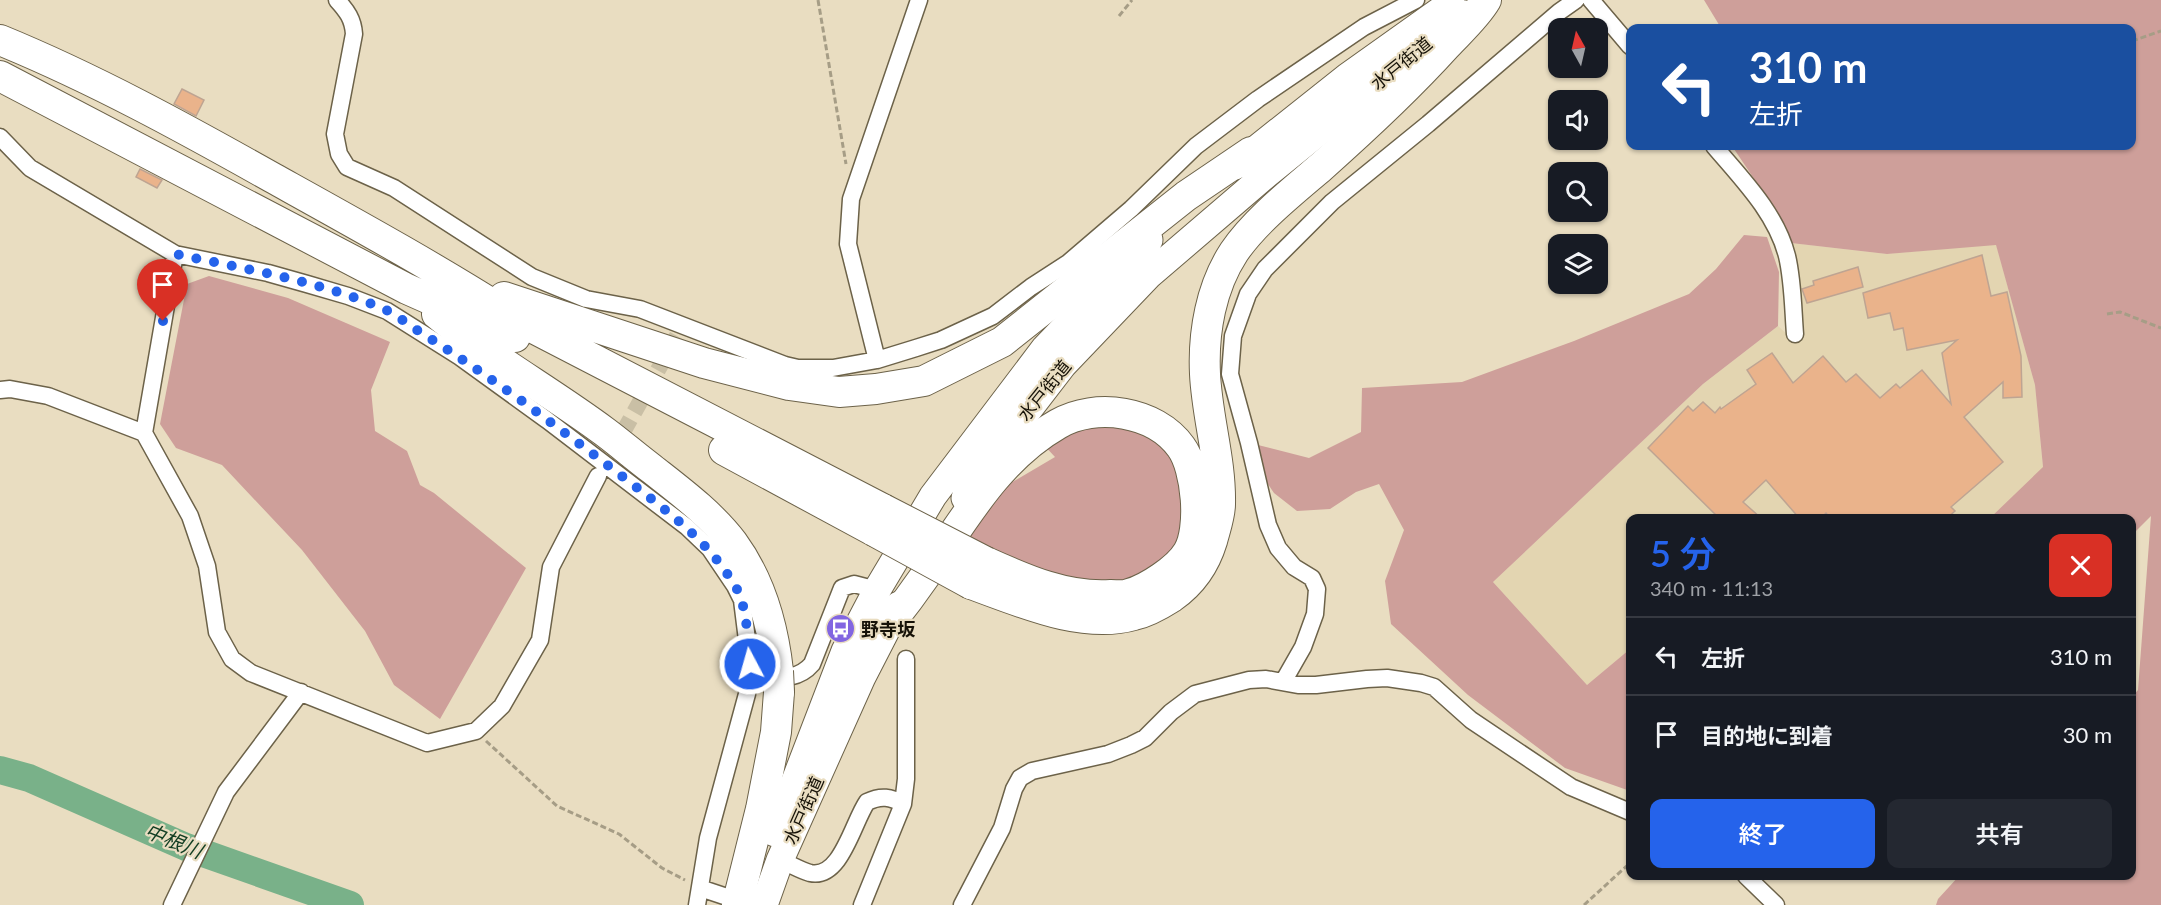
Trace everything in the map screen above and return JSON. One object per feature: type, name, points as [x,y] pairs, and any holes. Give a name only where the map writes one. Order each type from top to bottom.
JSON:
[{"type":"highway","name":"水戸街道","points":[[751,905],[778,821],[845,651],[877,590],[933,496],[1045,348],[1136,250],[1251,152],[1347,76],[1456,0]]},
{"type":"highway","name":"水戸街道","points":[[764,905],[780,860],[862,677],[916,572],[989,461],[1063,365],[1104,319],[1209,222],[1358,98],[1484,0]]},
{"type":"highway","points":[[0,40],[54,63],[177,124],[466,287],[514,318],[978,573],[1065,615],[1105,619],[1135,615],[1164,602],[1185,588],[1199,570],[1209,551],[1220,506],[1216,448],[1205,375],[1205,346],[1215,292],[1234,252],[1286,197],[1389,106],[1465,26],[1484,0]]},
{"type":"highway","points":[[0,76],[407,289],[508,333],[878,520]]},
{"type":"highway","points":[[466,287],[524,303],[704,363],[789,385],[839,392],[924,381],[1002,342],[1186,196],[1251,152]]},
{"type":"highway","points":[[407,289],[461,334],[604,431],[687,496],[732,542],[760,591],[771,626],[779,681],[776,732],[761,809],[730,900]]},
{"type":"highway","points":[[890,623],[990,482],[1020,451],[1058,424],[1078,415],[1120,412],[1156,426],[1169,434],[1182,448],[1189,464],[1193,483],[1196,514],[1194,532],[1188,552],[1158,580],[1129,594],[1099,596],[1072,593],[1034,583],[978,573]]},
{"type":"street","points":[[337,0],[353,22],[354,34],[335,134],[339,154],[347,167],[394,188],[532,277],[586,299],[640,309],[681,331],[798,368],[833,368],[877,360],[941,340],[993,316],[1030,287],[1068,263],[1131,209],[1196,146],[1258,99],[1364,27],[1416,0]]},
{"type":"street","points":[[877,360],[848,244],[851,199],[919,0]]},
{"type":"street","points":[[1284,682],[1303,647],[1315,614],[1317,589],[1312,578],[1294,567],[1278,548],[1268,525],[1252,453],[1230,374],[1233,336],[1248,294],[1265,269],[1332,202],[1576,0]]},
{"type":"street","points":[[1591,0],[1626,41]]},
{"type":"street","points":[[0,136],[30,168],[175,254],[267,273],[348,296],[387,311],[460,357],[547,420],[687,527],[710,549],[742,600],[750,678],[708,838],[697,905]]},
{"type":"street","points":[[1717,150],[1773,220],[1787,257],[1795,334]]},
{"type":"street","points":[[175,254],[144,433],[190,516],[207,566],[217,632],[232,659],[251,673],[427,743],[476,731],[502,706],[540,640],[551,567],[598,476]]},
{"type":"street","points":[[0,390],[10,389],[48,396],[144,433]]},
{"type":"street","points":[[750,678],[791,678],[808,669],[842,588],[854,584],[877,590]]},
{"type":"street","points":[[862,905],[903,804],[906,779],[906,659]]},
{"type":"street","points":[[962,905],[1002,828],[1014,789],[1020,778],[1032,771],[1108,754],[1138,742],[1195,694],[1249,680],[1266,679],[1298,685],[1316,685],[1387,678],[1434,687],[1471,720],[1571,787],[1626,810]]},
{"type":"street","points":[[172,905],[226,792],[301,692]]},
{"type":"street","points":[[780,860],[812,873],[827,871],[840,857],[867,802],[881,797],[892,798],[903,804]]},
{"type":"street","points":[[1750,880],[1776,905]]},
{"type":"street","points":[[700,888],[730,900]]},
{"type":"path","points":[[818,0],[846,164]]},
{"type":"path","points":[[1119,16],[1132,0]]},
{"type":"path","points":[[2136,40],[2161,31]]},
{"type":"path","points":[[2108,314],[2120,312],[2161,328]]},
{"type":"path","points":[[476,731],[557,806],[619,834],[662,868],[700,888]]},
{"type":"path","points":[[1584,905],[1626,867]]},
{"type":"shaded area","points":[[1704,0],[2161,0],[2161,905],[1936,905],[1938,899],[1955,880],[2136,880],[2136,692],[2151,516],[2136,531],[2136,514],[1994,514],[2043,467],[2035,385],[1996,245],[1887,254],[1791,243],[1781,219],[1735,150],[2136,150],[2136,24],[1719,24]]},
{"type":"shaded area","points":[[1744,235],[1767,237],[1779,272],[1778,326],[1703,384],[1493,582],[1587,685],[1626,652],[1626,790],[1565,768],[1468,695],[1391,624],[1385,581],[1404,530],[1379,484],[1356,492],[1330,509],[1297,511],[1274,493],[1261,474],[1258,445],[1309,458],[1361,432],[1362,388],[1462,382],[1574,341],[1689,294],[1716,269]]},
{"type":"shaded area","points":[[1791,243],[1887,254],[1996,244],[2035,385],[2043,468],[1994,514],[1626,514],[1626,652],[1587,685],[1493,582],[1703,384],[1778,326],[1789,336],[1805,334]]},
{"type":"shaded area","points":[[209,276],[288,298],[390,342],[371,390],[375,431],[407,451],[420,485],[434,493],[526,568],[440,719],[394,685],[365,631],[302,550],[222,465],[176,448],[160,424],[187,284]]},
{"type":"shaded area","points":[[1078,425],[1138,429],[1174,457],[1188,500],[1178,545],[1142,579],[1074,586],[967,541],[1004,487],[1055,457],[1042,443]]},
{"type":"building","points":[[182,89],[204,100],[196,116],[174,104]]},
{"type":"building","points":[[140,169],[162,180],[157,188],[136,177]]},
{"type":"building","points":[[1982,255],[1991,296],[2007,292],[2021,356],[2022,397],[2003,398],[2003,382],[1964,417],[2003,462],[1951,507],[1955,511],[1952,514],[1796,514],[1766,480],[1743,502],[1756,514],[1715,514],[1648,448],[1688,406],[1693,411],[1703,402],[1715,413],[1720,407],[1721,409],[1756,384],[1747,370],[1772,353],[1793,383],[1823,356],[1846,382],[1856,374],[1880,398],[1896,384],[1900,388],[1922,370],[1951,404],[1942,353],[1957,340],[1907,350],[1903,328],[1894,330],[1890,313],[1868,318],[1863,293]]},
{"type":"building","points":[[1858,267],[1863,287],[1807,303],[1802,289],[1814,285],[1813,281]]},
{"type":"waterway","name":"中根川","points":[[0,770],[29,778],[186,847],[350,905]]},
{"type":"tunnel","points":[[599,475],[677,336]]},
{"type":"place","name":"野寺坂","points":[[840,629]]},
{"type":"route","points":[[163,321],[175,254],[267,273],[348,296],[387,311],[460,357],[547,420],[699,538],[710,549],[742,600],[750,664]]}]
